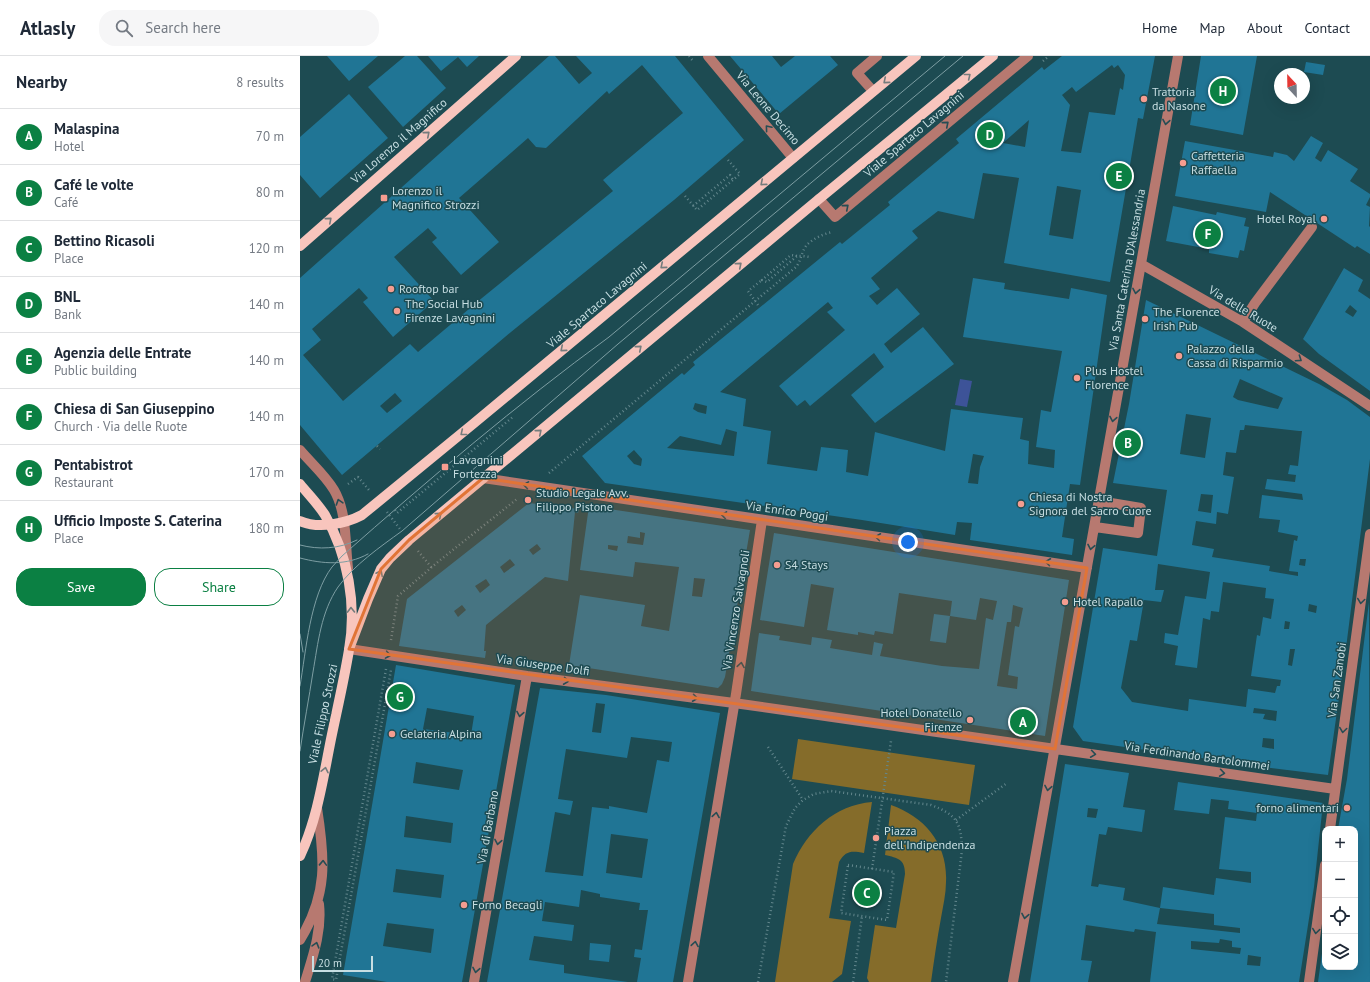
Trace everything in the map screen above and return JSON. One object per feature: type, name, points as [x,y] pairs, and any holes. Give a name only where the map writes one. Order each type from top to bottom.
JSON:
[{"type":"main road","name":"Via Lorenzo il Magnifico","points":[[300,246],[516,56]]},
{"type":"main road","name":"Viale Spartaco Lavagnini","points":[[329,524],[357,518],[379,502],[916,56]]},
{"type":"main road","name":"Viale Spartaco Lavagnini","points":[[409,540],[819,198],[993,56]]},
{"type":"main road","name":"Viale Filippo Strozzi","points":[[300,484],[324,514],[339,546],[349,582],[351,610],[350,649]]},
{"type":"main road","points":[[300,521],[310,524],[329,524]]},
{"type":"main road","name":"Viale Filippo Strozzi","points":[[300,856],[306,845],[317,808],[350,649],[368,599],[381,569],[409,540]]},
{"type":"street","name":"Via Leone Decimo","points":[[708,56],[793,158]]},
{"type":"street","points":[[873,91],[857,72],[877,56]]},
{"type":"street","name":"Viale Spartaco Lavagnini","points":[[819,198],[835,217],[1028,56]]},
{"type":"street","name":"Via Santa Caterina D'Alessandria","points":[[1054,749],[1178,56]]},
{"type":"street","points":[[1243,322],[1255,303],[1312,226]]},
{"type":"street","name":"Via delle Ruote","points":[[1141,264],[1243,322],[1370,406]]},
{"type":"street","name":"Viale Filippo Strozzi","points":[[300,450],[333,488],[339,502],[344,521],[349,582]]},
{"type":"street","name":"Via Enrico Poggi","points":[[483,478],[1087,568]]},
{"type":"street","points":[[1094,527],[1138,533],[1141,508],[1098,501]]},
{"type":"street","name":"Via Vincenzo Salvagnoli","points":[[734,703],[762,520]]},
{"type":"street","name":"Via San Zanobi","points":[[1330,826],[1370,534]]},
{"type":"street","name":"Via Giuseppe Dolfi","points":[[350,649],[390,659],[734,703]]},
{"type":"street","name":"Via di Barbano","points":[[474,982],[527,676]]},
{"type":"street","points":[[688,982],[734,703],[1054,749],[1013,982]]},
{"type":"street","name":"Via Ferdinando Bartolommei","points":[[1054,749],[1335,790]]},
{"type":"street","name":"Viale Filippo Strozzi","points":[[300,940],[318,902],[322,881],[323,855],[317,808]]},
{"type":"street","points":[[1309,982],[1322,887]]},
{"type":"street","name":"Viale Filippo Strozzi","points":[[305,982],[319,934],[320,915],[318,902]]},
{"type":"path","points":[[1043,61],[1049,56]]},
{"type":"path","points":[[685,196],[697,210],[733,180],[740,174],[728,160]]},
{"type":"path","points":[[693,206],[730,175],[733,180]]},
{"type":"path","points":[[575,452],[796,267],[800,262],[806,246],[822,234],[834,232]]},
{"type":"path","points":[[758,305],[748,291],[791,255],[810,257]]},
{"type":"path","points":[[395,510],[397,513],[514,416]]},
{"type":"path","points":[[358,477],[432,568]]},
{"type":"path","points":[[390,659],[332,979],[336,980],[390,659],[398,596],[522,495]]},
{"type":"path","points":[[872,869],[893,726]]},
{"type":"path","points":[[768,747],[803,800]]},
{"type":"path","points":[[956,820],[1007,784]]},
{"type":"path","points":[[758,982],[786,826],[795,808],[803,800],[814,794],[832,790],[931,805],[946,810],[956,820],[962,834],[962,850],[946,982]]},
{"type":"path","points":[[848,865],[894,872],[887,920],[862,916],[841,913],[848,865]]},
{"type":"path","points":[[853,982],[862,916]]},
{"type":"highlighted area","points":[[483,478],[1087,568],[1055,749],[349,649],[381,569],[409,540]]},
{"type":"shaded area","points":[[798,739],[975,765],[969,805],[792,779]]},
{"type":"shaded area","points":[[872,802],[864,853],[847,853],[839,862],[829,918],[851,921],[842,974],[832,982],[775,982],[793,864],[799,852],[814,831],[834,814],[846,808]]},
{"type":"shaded area","points":[[891,805],[914,817],[932,834],[943,856],[946,868],[946,891],[931,982],[869,982],[867,978],[875,925],[896,928],[905,874],[904,865],[900,860],[885,855]]},
{"type":"water","points":[[960,379],[972,381],[967,407],[955,405]]},
{"type":"building","points":[[327,56],[378,56],[349,81]]},
{"type":"building","points":[[405,56],[417,56],[446,88],[403,127],[368,87]]},
{"type":"building","points":[[428,56],[479,56],[467,67],[458,57],[441,71]]},
{"type":"building","points":[[549,56],[555,56],[579,84],[592,73],[576,56],[675,56],[744,140],[674,200],[511,332],[342,475],[300,425],[300,278]],"holes":[[[642,65],[683,113],[603,180],[613,191],[418,352],[410,344],[343,401],[303,355],[321,340],[312,329],[359,288],[368,298],[363,302],[393,337],[434,301],[394,257],[428,228],[437,238],[432,242],[461,275],[499,242],[459,198],[528,138],[536,147],[546,148],[607,91],[609,94]],[[395,393],[402,401],[387,413],[380,406]]]},
{"type":"building","points":[[730,56],[772,56],[781,67],[795,56],[830,56],[838,65],[779,114]]},
{"type":"building","points":[[1062,56],[1155,56],[1143,119],[1138,118],[1110,282],[1004,263],[1019,178],[983,173],[974,219],[938,211],[912,231],[918,238],[871,278],[880,289],[869,296],[877,305],[897,288],[920,314],[884,344],[891,353],[923,327],[954,364],[875,423],[851,395],[884,367],[874,353],[810,406],[805,400],[797,406],[779,386],[845,330],[827,312],[833,308],[828,302],[720,392],[746,399],[743,426],[771,431],[767,464],[817,471],[821,447],[848,450],[846,472],[868,476],[875,432],[945,451],[951,409],[1023,418],[1020,439],[1029,441],[1028,464],[1054,468],[1055,450],[1036,447],[1041,410],[1051,412],[1062,351],[963,337],[973,278],[1005,283],[1004,289],[1069,299],[1071,288],[1107,295],[1080,485],[1070,484],[1062,537],[1074,539],[1072,555],[970,540],[972,523],[957,522],[955,535],[605,483],[582,456],[682,373],[684,375],[695,365],[693,362],[840,242],[842,244],[890,205],[888,202],[959,143],[956,139],[1042,67],[1044,70]],"holes":[[[1112,65],[1114,68],[1118,65],[1125,75],[1123,90],[1120,88],[1115,115],[1089,112],[1081,153],[1061,151],[1070,105],[1062,95],[1072,87],[1076,92]],[[1029,120],[1025,147],[1003,143]],[[1057,186],[1081,190],[1073,239],[1049,235]],[[695,403],[707,406],[706,414],[693,409]],[[726,429],[737,432],[734,456],[667,448],[680,436],[721,445]],[[634,450],[642,459],[641,466],[634,464],[627,456]],[[973,454],[984,456],[980,467],[978,484],[968,483]]]},
{"type":"building","points":[[1201,56],[1257,56],[1243,135],[1190,125]]},
{"type":"building","points":[[1306,62],[1325,65],[1323,75],[1310,73],[1310,68],[1305,68]]},
{"type":"building","points":[[349,94],[388,138],[320,198],[300,175],[300,137]]},
{"type":"building","points":[[1311,136],[1323,143],[1315,158],[1321,162],[1328,150],[1358,169],[1350,181],[1370,194],[1366,205],[1370,207],[1370,254],[1357,246],[1355,248],[1270,192],[1266,212],[1175,196],[1185,141],[1273,157],[1274,152],[1287,155],[1294,161]]},
{"type":"building","points":[[1173,206],[1216,215],[1217,212],[1246,218],[1244,226],[1249,227],[1244,251],[1240,250],[1238,258],[1209,253],[1209,249],[1166,241]]},
{"type":"building","points":[[1344,268],[1363,280],[1358,291],[1370,299],[1370,391],[1319,354],[1303,339]],"holes":[[[1350,305],[1357,311],[1353,317],[1345,312]]]},
{"type":"building","points":[[1146,300],[1319,384],[1347,400],[1370,417],[1370,459],[1328,775],[1083,741],[1073,727],[1103,548],[1157,556],[1167,490],[1113,483],[1129,404]],"holes":[[[1240,379],[1283,398],[1278,409],[1238,400],[1233,397]],[[1186,414],[1211,418],[1205,458],[1180,454]],[[1245,425],[1302,431],[1298,466],[1290,465],[1288,474],[1296,475],[1295,482],[1267,479],[1265,489],[1302,494],[1303,500],[1262,495],[1259,518],[1280,520],[1278,532],[1298,536],[1297,541],[1294,540],[1289,571],[1298,572],[1298,576],[1269,571],[1270,566],[1212,557],[1214,549],[1192,545],[1196,521],[1216,524],[1217,512],[1228,514],[1234,477],[1223,475],[1226,452],[1236,453],[1240,430],[1244,430]],[[1201,494],[1213,495],[1211,513],[1198,511]],[[1300,559],[1306,559],[1305,566],[1299,565]],[[1158,564],[1210,572],[1206,599],[1185,596],[1178,635],[1165,633],[1164,643],[1178,646],[1175,665],[1197,668],[1203,618],[1210,620],[1211,611],[1219,612],[1223,582],[1266,588],[1265,598],[1274,599],[1271,619],[1263,617],[1260,636],[1257,635],[1251,676],[1281,680],[1280,686],[1277,686],[1275,693],[1248,689],[1246,707],[1189,699],[1188,711],[1132,702],[1121,688],[1130,640],[1137,641],[1144,600],[1161,602],[1164,590],[1155,590]],[[1309,604],[1317,606],[1316,613],[1308,611]],[[1285,621],[1290,622],[1289,629],[1284,629]],[[1290,649],[1295,649],[1292,666],[1288,665]],[[1254,708],[1277,711],[1276,721],[1263,719],[1265,714],[1253,713]],[[1263,738],[1274,739],[1274,749],[1262,747]]]},
{"type":"building","points":[[529,503],[579,509],[578,513],[575,512],[568,581],[545,577],[486,625],[484,651],[486,651],[485,658],[399,646],[407,599]],"holes":[[[537,544],[541,549],[533,555],[529,550]],[[510,559],[515,565],[504,573],[500,567]],[[486,579],[490,585],[480,593],[475,586]],[[462,605],[466,610],[458,617],[454,611]]]},
{"type":"building","points":[[589,506],[750,530],[725,677],[722,684],[718,688],[569,665],[580,595],[645,605],[641,626],[669,631],[679,567],[635,562],[633,577],[580,570]],"holes":[[[640,532],[645,533],[643,545],[627,543],[628,536],[640,538]],[[608,545],[618,546],[617,551],[608,549]],[[694,578],[705,579],[702,597],[692,596]]]},
{"type":"building","points":[[774,533],[1069,580],[1045,736],[751,691],[759,633],[780,636],[779,640],[811,645],[812,637],[832,640],[830,648],[872,655],[874,642],[883,644],[880,656],[942,666],[979,669],[986,618],[993,620],[997,601],[980,598],[976,620],[950,616],[952,601],[899,593],[893,634],[875,631],[874,635],[858,632],[858,635],[827,630],[834,588],[811,584],[804,627],[760,620]],"holes":[[[1013,605],[1023,608],[1019,627],[1015,626],[1008,675],[1018,677],[1017,689],[997,686],[1007,622],[1011,622]]]},
{"type":"building","points":[[1369,602],[1370,982],[1318,982],[1322,953],[1322,970],[1358,970],[1358,826],[1339,826],[1347,779]]},
{"type":"building","points":[[934,614],[950,616],[946,643],[930,641]]},
{"type":"building","points":[[396,665],[515,685],[462,982],[387,982],[343,975]],"holes":[[[427,708],[474,716],[471,735],[423,729]],[[416,762],[463,770],[459,790],[413,783]],[[406,816],[453,823],[451,843],[404,837]],[[396,869],[444,875],[441,898],[393,892]],[[387,923],[434,929],[431,953],[383,946]]]},
{"type":"building","points":[[540,688],[606,695],[720,713],[673,982],[637,982],[641,958],[634,957],[635,949],[642,950],[648,910],[639,910],[640,903],[600,897],[600,894],[581,890],[579,907],[545,902],[542,921],[574,925],[572,941],[534,936],[529,960],[564,965],[564,973],[628,982],[487,982]],"holes":[[[596,703],[605,704],[601,733],[592,732]],[[631,737],[672,742],[669,762],[657,760],[647,813],[609,806],[609,809],[592,807],[583,876],[545,872],[555,812],[570,815],[573,801],[558,799],[566,749],[627,758]],[[611,834],[648,839],[642,878],[606,873]]]},
{"type":"building","points":[[1065,764],[1129,773],[1123,807],[1145,810],[1142,832],[1108,827],[1106,835],[1099,834],[1091,886],[1098,887],[1099,884],[1125,888],[1123,900],[1160,908],[1163,887],[1214,895],[1216,878],[1251,883],[1251,872],[1219,869],[1225,817],[1256,821],[1257,813],[1228,809],[1229,801],[1211,799],[1209,814],[1174,810],[1178,782],[1323,803],[1314,887],[1299,982],[1150,982],[1156,932],[1135,929],[1134,932],[1086,925],[1081,960],[1092,961],[1088,982],[1030,982]],"holes":[[[1088,808],[1098,809],[1096,818],[1087,817]],[[1160,908],[1214,914],[1214,925],[1240,928],[1240,933],[1157,924]],[[1220,939],[1232,941],[1232,947],[1241,948],[1240,954],[1191,949],[1191,941],[1219,943]],[[1248,955],[1261,957],[1260,966],[1247,965]]]},
{"type":"building","points":[[590,943],[611,945],[609,962],[589,960]]},
{"type":"tram line","points":[[300,686],[314,608],[325,579],[332,567],[342,556],[473,444],[540,389],[609,337],[945,56]]},
{"type":"tram line","points":[[300,751],[321,628],[332,597],[344,579],[368,557],[402,531],[618,344],[963,56]]},
{"type":"tram line","points":[[300,545],[314,548],[329,548],[357,540]]},
{"type":"tram line","points":[[300,558],[317,562],[334,563],[351,561],[368,554]]},
{"type":"tram line","points":[[300,634],[303,652]]},
{"type":"place","name":"Ufficio Imposte S. Caterina","points":[[1223,91]]},
{"type":"place","name":"Trattoria da Nasone","points":[[1144,99]]},
{"type":"place","name":"BNL","points":[[990,135]]},
{"type":"place","name":"Caffetteria Raffaella","points":[[1183,163]]},
{"type":"place","name":"Agenzia delle Entrate","points":[[1119,176]]},
{"type":"place","name":"Lorenzo il Magnifico Strozzi","points":[[384,198]]},
{"type":"place","name":"Hotel Royal","points":[[1324,219]]},
{"type":"place","name":"Chiesa di San Giuseppino","points":[[1208,234]]},
{"type":"place","name":"Rooftop bar","points":[[391,289]]},
{"type":"place","name":"The Social Hub Firenze Lavagnini","points":[[397,311]]},
{"type":"place","name":"The Florence Irish Pub","points":[[1145,319]]},
{"type":"place","name":"Palazzo della Cassa di Risparmio","points":[[1179,356]]},
{"type":"place","name":"Plus Hostel Florence","points":[[1077,378]]},
{"type":"place","name":"Café le volte","points":[[1128,443]]},
{"type":"place","name":"Lavagnini Fortezza","points":[[445,467]]},
{"type":"place","name":"Studio Legale Avv. Filippo Pistone","points":[[528,500]]},
{"type":"place","name":"Chiesa di Nostra Signora del Sacro Cuore","points":[[1021,504]]},
{"type":"place","name":"S4 Stays","points":[[777,565]]},
{"type":"place","name":"Hotel Rapallo","points":[[1065,602]]},
{"type":"place","name":"Pentabistrot","points":[[400,697]]},
{"type":"place","name":"Hotel Donatello Firenze","points":[[970,720]]},
{"type":"place","name":"Malaspina","points":[[1023,722]]},
{"type":"place","name":"Gelateria Alpina","points":[[392,734]]},
{"type":"place","name":"forno alimentari","points":[[1347,808]]},
{"type":"place","name":"Piazza dell'Indipendenza","points":[[876,838]]},
{"type":"place","name":"Bettino Ricasoli","points":[[867,893]]},
{"type":"place","name":"Forno Becagli","points":[[464,905]]}]
